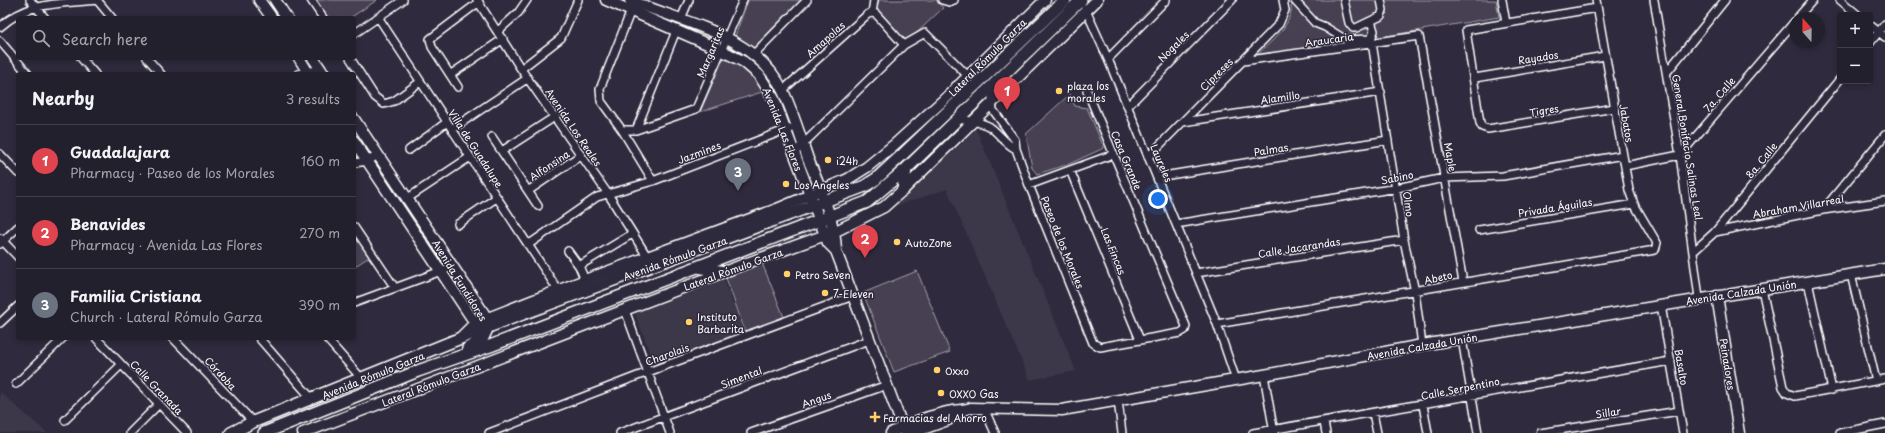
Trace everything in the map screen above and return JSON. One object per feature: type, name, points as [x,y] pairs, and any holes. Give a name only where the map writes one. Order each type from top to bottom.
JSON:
[{"type":"main road","name":"Avenida Rómulo Garza","points":[[264,433],[418,371],[490,346],[565,316],[698,267],[824,209],[876,179],[946,111],[1065,0]]},
{"type":"main road","name":"Avenida Rómulo Garza","points":[[232,433],[253,422],[457,340],[488,323],[812,201],[824,209],[875,197],[1081,0]]},
{"type":"main road","points":[[957,87],[972,87]]},
{"type":"main road","points":[[946,111],[948,96]]},
{"type":"main road","points":[[903,190],[906,169]]},
{"type":"main road","points":[[698,267],[724,272]]},
{"type":"main road","points":[[418,371],[478,343],[485,337],[488,323],[499,331],[510,331],[565,316]]},
{"type":"street","points":[[30,0],[43,16]]},
{"type":"street","points":[[0,27],[17,13],[35,7],[97,0],[110,16]]},
{"type":"street","points":[[259,0],[271,16]]},
{"type":"street","points":[[275,0],[286,16]]},
{"type":"street","points":[[311,0],[322,16]]},
{"type":"street","points":[[356,33],[403,0]]},
{"type":"street","points":[[498,31],[518,13],[527,0]]},
{"type":"street","points":[[522,69],[561,38],[578,0]]},
{"type":"street","name":"Avenida Las Flores","points":[[606,0],[632,3],[681,19],[727,38],[754,54],[772,74],[783,90],[797,127],[824,209],[829,234],[829,244],[836,251],[904,430]]},
{"type":"street","points":[[681,19],[689,0]]},
{"type":"street","name":"Margaritas","points":[[636,130],[694,111],[698,107],[743,0]]},
{"type":"street","points":[[754,54],[807,0]]},
{"type":"street","points":[[874,0],[872,13],[876,14],[904,45]]},
{"type":"street","points":[[942,0],[949,2],[954,0]]},
{"type":"street","name":"Lateral Rómulo Garza","points":[[824,209],[848,179],[867,167],[948,96],[1045,0]]},
{"type":"street","name":"Laureles","points":[[1081,0],[1087,10],[1108,58],[1217,324],[1236,380]]},
{"type":"street","name":"Lateral Rómulo Garza","points":[[303,433],[724,272],[829,234],[884,208],[1097,0]]},
{"type":"street","points":[[1108,58],[1166,0]]},
{"type":"street","name":"Nogales","points":[[1128,106],[1232,0]]},
{"type":"street","name":"Cipreses","points":[[1148,157],[1279,24],[1285,10],[1283,0]]},
{"type":"street","points":[[1294,0],[1315,24],[1325,27],[1346,40],[1371,41]]},
{"type":"street","points":[[1344,0],[1351,26],[1356,28],[1381,16],[1383,10],[1381,0]]},
{"type":"street","points":[[1502,0],[1506,24]]},
{"type":"street","name":"Jabatos","points":[[1596,0],[1614,108],[1634,204],[1657,243]]},
{"type":"street","name":"General Bonifacio Salinas Leal","points":[[1654,0],[1680,155],[1700,298]]},
{"type":"street","points":[[1667,72],[1725,0]]},
{"type":"street","points":[[1802,12],[1813,0]]},
{"type":"street","points":[[1840,0],[1854,12]]},
{"type":"street","points":[[458,87],[429,41],[434,34],[478,1]]},
{"type":"street","name":"Avenida Los Reales","points":[[478,1],[528,78],[556,116],[608,194],[650,262]]},
{"type":"street","points":[[632,3],[600,89],[601,101],[622,130],[653,181]]},
{"type":"street","name":"Avenida Las Flores","points":[[632,3],[676,31],[721,50],[744,62],[759,75],[774,99],[812,201],[824,209]]},
{"type":"street","points":[[1475,78],[1466,30],[1597,8]]},
{"type":"street","name":"Amapolas","points":[[783,90],[868,14],[872,13]]},
{"type":"street","name":"Villa de Guadalupe","points":[[378,17],[558,290]]},
{"type":"street","name":"Olmo","points":[[1371,21],[1374,32],[1371,41],[1397,188],[1404,240],[1415,292],[1422,345]]},
{"type":"street","points":[[1873,39],[1885,24]]},
{"type":"street","points":[[1873,27],[1885,37]]},
{"type":"street","name":"7a. Calle","points":[[1680,155],[1789,28]]},
{"type":"street","points":[[622,130],[636,130],[676,31]]},
{"type":"street","points":[[794,152],[904,45],[924,33],[968,76]]},
{"type":"street","name":"Araucaria","points":[[1243,61],[1371,41],[1419,36]]},
{"type":"street","name":"Maple","points":[[1419,36],[1463,282]]},
{"type":"street","points":[[450,75],[503,39]]},
{"type":"street","points":[[0,41],[16,60]]},
{"type":"street","name":"Rayados","points":[[1475,78],[1605,56]]},
{"type":"street","points":[[16,60],[26,72]]},
{"type":"street","points":[[83,60],[93,72]]},
{"type":"street","points":[[149,60],[159,72]]},
{"type":"street","points":[[300,60],[304,72]]},
{"type":"street","points":[[315,60],[323,72]]},
{"type":"street","points":[[351,60],[375,97],[384,104],[394,101],[420,82]]},
{"type":"street","points":[[452,129],[528,78]]},
{"type":"street","name":"Tigres","points":[[1475,78],[1480,123],[1482,127],[1488,130],[1614,108]]},
{"type":"street","name":"8a. Calle","points":[[1694,251],[1715,232],[1837,83]]},
{"type":"street","name":"Paseo de los Morales","points":[[991,86],[991,104],[995,114],[1014,138],[1016,149],[1029,185],[1093,343],[1100,347],[1140,340]]},
{"type":"street","name":"Casa Grande","points":[[1087,91],[1186,326],[1185,330],[1180,333],[1140,340]]},
{"type":"street","name":"Alamillo","points":[[1183,122],[1381,92]]},
{"type":"street","points":[[502,151],[556,116]]},
{"type":"street","points":[[957,119],[979,122],[991,127],[1006,143],[1016,149]]},
{"type":"street","name":"Avenida Fundidores","points":[[356,122],[408,198],[488,323]]},
{"type":"street","points":[[409,150],[447,122]]},
{"type":"street","name":"Jazmines","points":[[528,245],[597,197],[653,181],[797,127]]},
{"type":"street","points":[[1824,210],[1885,135]]},
{"type":"street","name":"Alfonsina","points":[[492,137],[528,191],[581,155]]},
{"type":"street","name":"Palmas","points":[[1157,177],[1388,140]]},
{"type":"street","name":"Avenida Fundidores","points":[[356,143],[475,323],[488,323]]},
{"type":"street","points":[[0,154],[16,171]]},
{"type":"street","points":[[1029,185],[1114,154]]},
{"type":"street","points":[[356,163],[368,161],[378,155]]},
{"type":"street","name":"Sabino","points":[[1176,224],[1397,188],[1444,178],[1503,176],[1623,155]]},
{"type":"street","points":[[1625,166],[1680,155]]},
{"type":"street","points":[[408,198],[470,157]]},
{"type":"street","name":"Las Fincas","points":[[1070,170],[1140,340]]},
{"type":"street","points":[[528,191],[538,206]]},
{"type":"street","points":[[458,224],[496,198]]},
{"type":"street","name":"Abraham Villarreal","points":[[1715,232],[1824,210],[1885,201]]},
{"type":"street","name":"Privada Águilas","points":[[1479,230],[1634,204]]},
{"type":"street","points":[[16,230],[1,241],[16,255]]},
{"type":"street","points":[[356,230],[395,288]]},
{"type":"street","points":[[580,266],[632,234]]},
{"type":"street","name":"Calle Jacarandas","points":[[1196,273],[1404,240]]},
{"type":"street","name":"Abeto","points":[[1217,324],[1415,292],[1463,282],[1652,252],[1657,247],[1657,243]]},
{"type":"street","points":[[568,251],[580,266],[585,280]]},
{"type":"street","points":[[488,323],[558,290],[585,280],[650,262]]},
{"type":"street","points":[[356,301],[452,267]]},
{"type":"street","name":"Avenida Calzada Unión","points":[[891,433],[904,430],[943,413],[959,412],[971,408],[1057,411],[1264,375],[1422,345],[1700,298],[1885,269]]},
{"type":"street","points":[[1851,274],[1876,381]]},
{"type":"street","points":[[1808,282],[1832,390]]},
{"type":"street","points":[[1762,289],[1783,387],[1786,393],[1795,396],[1885,379]]},
{"type":"street","name":"Charolais","points":[[489,433],[853,296]]},
{"type":"street","name":"Peinadores","points":[[1717,296],[1739,433]]},
{"type":"street","name":"Basalto","points":[[1661,305],[1683,433]]},
{"type":"street","points":[[0,323],[16,308]]},
{"type":"street","points":[[625,310],[670,433]]},
{"type":"street","points":[[457,340],[475,323]]},
{"type":"street","points":[[1462,339],[1478,433]]},
{"type":"street","points":[[16,384],[62,340]]},
{"type":"street","name":"Calle Granada","points":[[98,340],[187,433]]},
{"type":"street","name":"Córdoba","points":[[175,340],[253,422]]},
{"type":"street","points":[[260,340],[312,399]]},
{"type":"street","points":[[328,340],[362,379]]},
{"type":"street","name":"Simental","points":[[620,433],[869,340]]},
{"type":"street","name":"Calle Serpentino","points":[[1253,433],[1274,431],[1423,405],[1471,395],[1671,361]]},
{"type":"street","points":[[65,420],[121,365]]},
{"type":"street","points":[[1264,375],[1274,431]]},
{"type":"street","name":"Angus","points":[[751,433],[887,384]]},
{"type":"street","points":[[1118,400],[1122,433]]},
{"type":"street","points":[[130,433],[159,404]]},
{"type":"street","points":[[1423,405],[1428,433]]},
{"type":"street","points":[[984,408],[995,433]]},
{"type":"street","name":"Sillar","points":[[1540,433],[1679,411]]},
{"type":"street","name":"Avenida Calzada Unión","points":[[912,433],[948,420],[959,412]]},
{"type":"street","points":[[1373,413],[1377,433]]},
{"type":"street","points":[[1324,422],[1326,433]]},
{"type":"street","points":[[1840,433],[1885,424]]},
{"type":"shaded area","points":[[316,0],[377,0],[353,16],[327,16]]},
{"type":"shaded area","points":[[748,0],[802,0],[755,49],[734,39]]},
{"type":"shaded area","points":[[875,0],[936,0],[943,8],[907,42],[875,7]]},
{"type":"shaded area","points":[[1291,0],[1496,0],[1499,17],[1261,57],[1256,56],[1275,38],[1286,24],[1291,9]]},
{"type":"shaded area","points":[[724,57],[747,71],[765,91],[700,112]]},
{"type":"shaded area","points":[[1070,94],[1075,106],[1087,108],[1104,148],[1069,164],[1037,174],[1032,168],[1026,134]]},
{"type":"shaded area","points":[[976,129],[1076,371],[1030,380],[947,189],[896,206]]},
{"type":"shaded area","points":[[356,236],[369,257],[356,266]]},
{"type":"shaded area","points":[[762,263],[784,317],[745,331],[726,278]]},
{"type":"shaded area","points":[[917,271],[950,352],[894,372],[863,293]]},
{"type":"shaded area","name":"Instituto Barbarita","points":[[723,278],[744,333],[655,365],[634,311]]},
{"type":"shaded area","points":[[0,392],[47,433],[0,433]]},
{"type":"place","name":"plaza los morales","points":[[1059,91]]},
{"type":"place","name":"Guadalajara","points":[[1007,110]]},
{"type":"place","name":"i24h","points":[[828,160]]},
{"type":"place","name":"Los Angeles","points":[[786,184]]},
{"type":"place","name":"Familia Cristiana","points":[[738,191]]},
{"type":"place","name":"AutoZone","points":[[897,242]]},
{"type":"place","name":"Benavides","points":[[865,258]]},
{"type":"place","name":"Petro Seven","points":[[787,274]]},
{"type":"place","name":"7-Eleven","points":[[825,293]]},
{"type":"place","name":"Instituto Barbarita","points":[[689,322]]},
{"type":"place","name":"Oxxo","points":[[937,370]]},
{"type":"place","name":"OXXO Gas","points":[[941,393]]},
{"type":"place","name":"Farmacias del Ahorro","points":[[875,417]]}]
